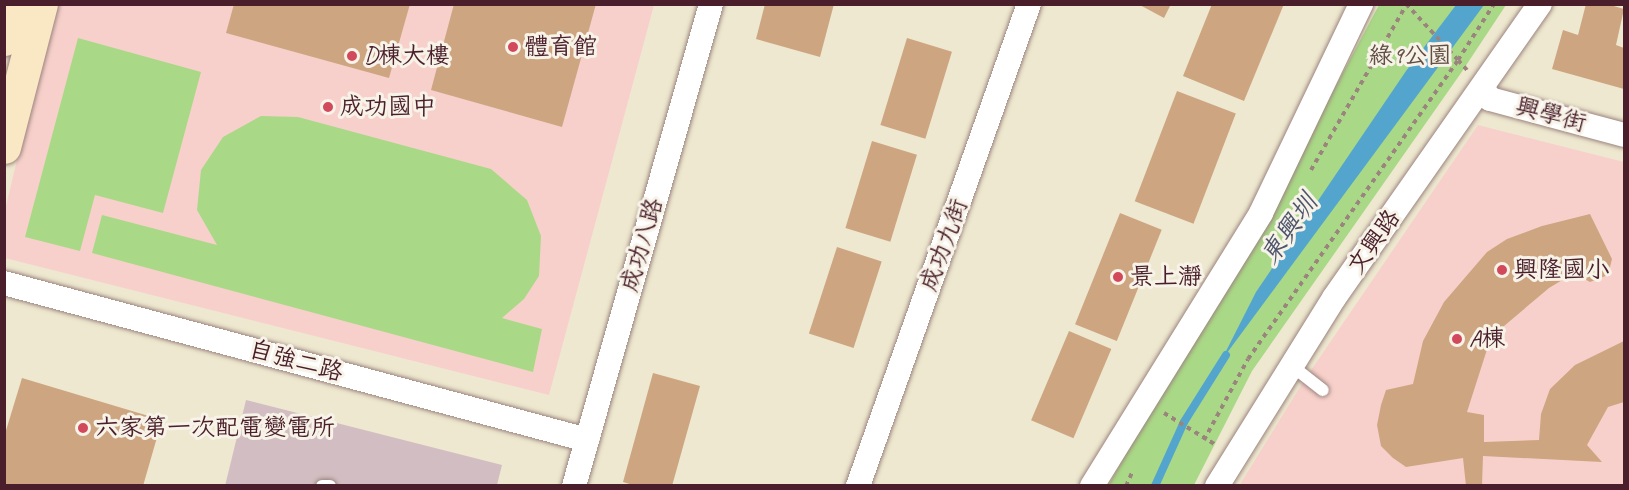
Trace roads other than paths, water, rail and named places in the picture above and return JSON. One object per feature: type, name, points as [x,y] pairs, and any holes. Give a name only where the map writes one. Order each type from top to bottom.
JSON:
[{"type":"street","points":[[4,39],[14,4]]},
{"type":"street","points":[[4,147],[41,4]]},
{"type":"street","name":"成功八路","points":[[574,486],[711,4]]},
{"type":"street","name":"成功九街","points":[[858,486],[1029,4]]},
{"type":"street","points":[[1092,486],[1261,213],[1361,4]]},
{"type":"street","name":"文興路","points":[[1217,486],[1334,298],[1483,89],[1540,4]]},
{"type":"street","name":"興學街","points":[[1483,89],[1490,99],[1624,135]]},
{"type":"street","name":"自強二路","points":[[4,283],[587,440]]},
{"type":"lane","points":[[1292,366],[1323,390]]},
{"type":"lane","points":[[322,486],[330,486]]},
{"type":"water","points":[[1456,5],[1484,5],[1221,361],[1256,292],[1406,71]]},
{"type":"waterway","name":"東興圳","points":[[1155,486],[1184,422],[1226,355]]},
{"type":"place","name":"體育館","points":[[513,47]]},
{"type":"place","name":"D棟大樓","points":[[352,56]]},
{"type":"place","name":"成功國中","points":[[328,107]]},
{"type":"place","name":"興隆國小","points":[[1502,270]]},
{"type":"place","name":"景上瀞","points":[[1118,277]]},
{"type":"place","name":"A棟","points":[[1457,339]]},
{"type":"place","name":"六家第一次配電變電所","points":[[83,428]]},
{"type":"park label","name":"綠9公園","points":[[1410,56]]}]
